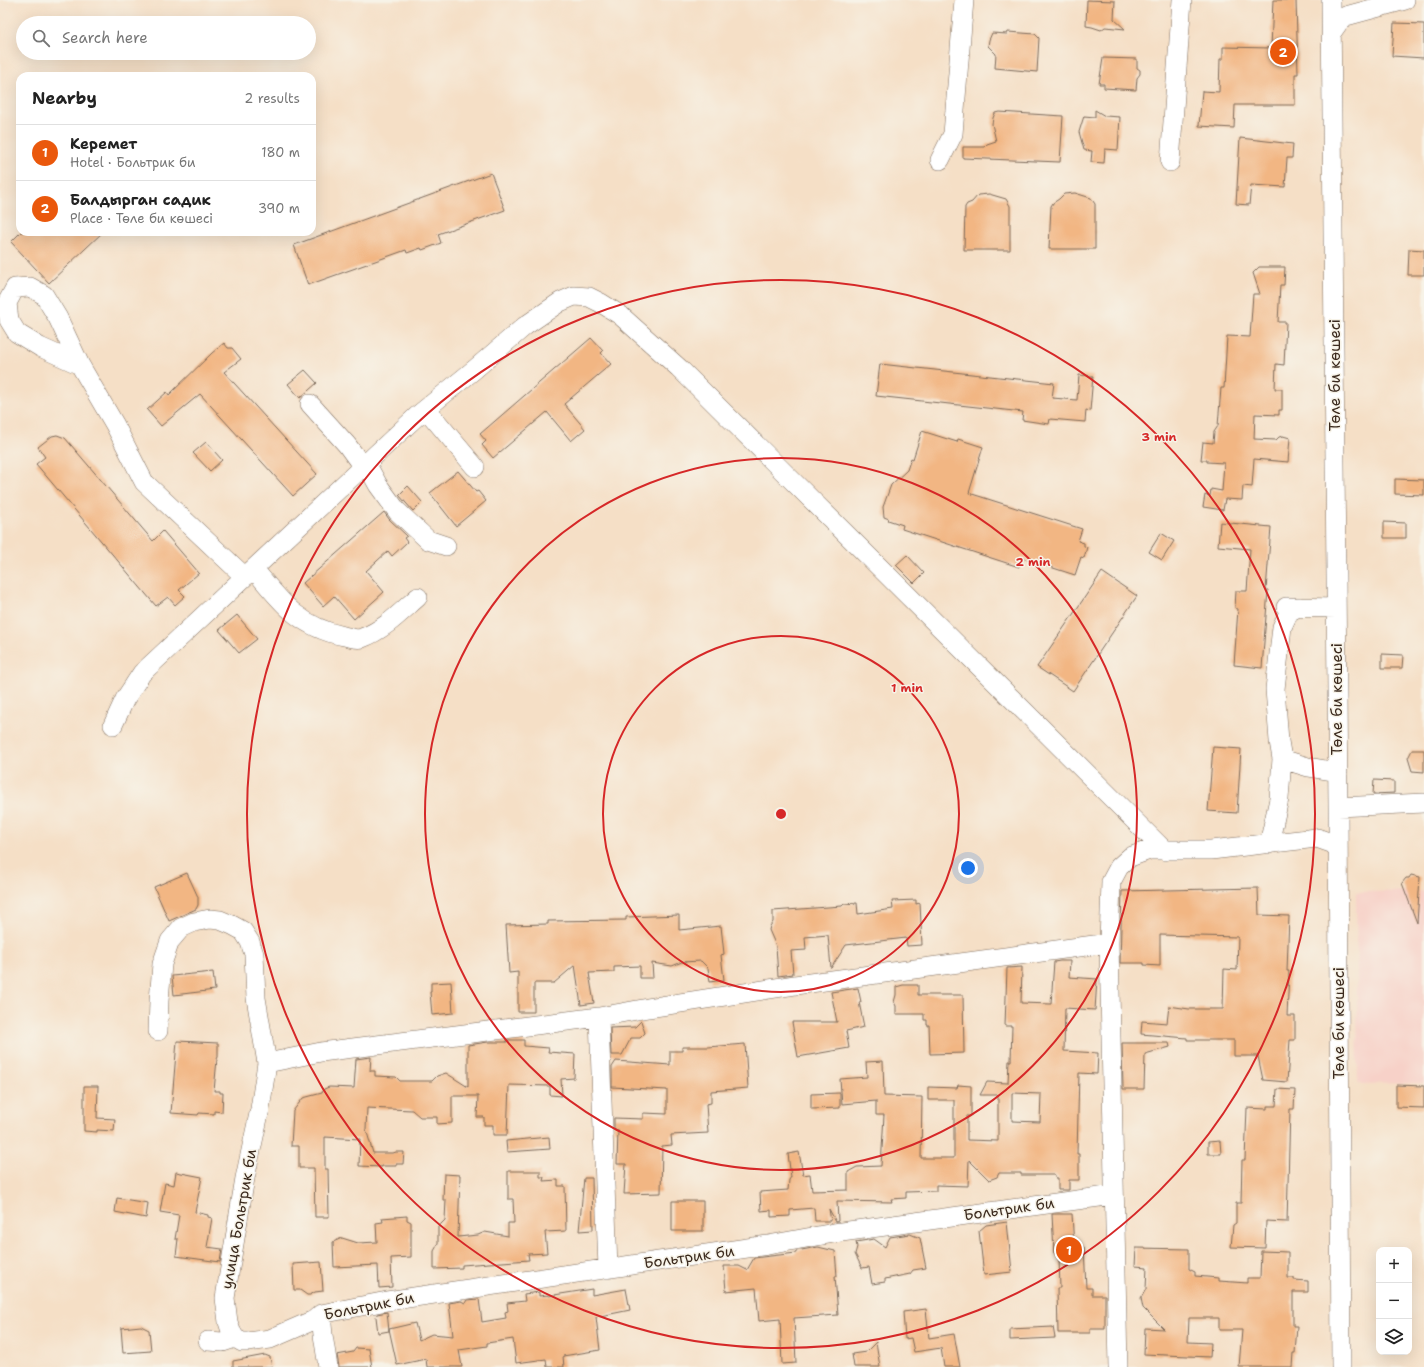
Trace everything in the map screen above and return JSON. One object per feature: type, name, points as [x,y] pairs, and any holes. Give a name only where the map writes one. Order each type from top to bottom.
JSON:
[{"type":"street","points":[[940,160],[952,134],[964,0]]},
{"type":"street","points":[[1170,162],[1182,0]]},
{"type":"street","name":"Төле би көшесі","points":[[1331,0],[1338,772],[1341,1367]]},
{"type":"street","points":[[1332,32],[1339,22],[1346,16],[1405,0]]},
{"type":"street","points":[[114,725],[125,699],[142,672],[426,408],[476,369],[525,326],[560,302],[574,296],[589,297],[625,319],[679,368],[1165,851]]},
{"type":"street","points":[[80,365],[115,425],[144,482],[249,573],[280,602],[308,624],[338,634],[360,639],[386,625],[418,597]]},
{"type":"street","points":[[310,404],[365,465],[398,511],[428,540],[446,546]]},
{"type":"street","points":[[426,408],[475,467]]},
{"type":"street","points":[[1269,844],[1279,799],[1282,759],[1275,689],[1282,627],[1291,607],[1336,608]]},
{"type":"street","points":[[1282,759],[1308,767],[1338,772]]},
{"type":"street","points":[[1338,807],[1424,803]]},
{"type":"street","points":[[1118,1367],[1109,943],[1111,882],[1119,867],[1130,857],[1149,850],[1211,850],[1317,838],[1331,843],[1338,848]]},
{"type":"street","name":"улица Больтрик би","points":[[158,1031],[162,964],[170,940],[181,928],[194,922],[210,919],[220,920],[243,932],[250,942],[254,954],[256,998],[267,1063],[260,1109],[245,1178],[225,1298],[228,1322],[235,1338]]},
{"type":"street","points":[[267,1063],[321,1052],[600,1017],[795,985],[1109,943]]},
{"type":"street","points":[[600,1017],[608,1268]]},
{"type":"street","name":"Больтрик би","points":[[235,1338],[242,1342],[270,1339],[314,1320],[321,1314],[387,1301],[761,1246],[834,1233],[1114,1195]]},
{"type":"street","points":[[321,1314],[328,1367]]},
{"type":"street","points":[[208,1341],[223,1342],[235,1338]]},
{"type":"shaded area","points":[[1424,891],[1424,1083],[1358,1084],[1356,892]]},
{"type":"building","points":[[1087,0],[1115,1],[1114,19],[1125,29],[1105,27],[1101,30],[1086,26]]},
{"type":"building","points":[[1273,0],[1296,0],[1298,74],[1295,74],[1295,105],[1235,105],[1234,128],[1199,126],[1202,91],[1219,92],[1220,59],[1223,59],[1223,47],[1271,48]]},
{"type":"building","points":[[1394,23],[1424,24],[1424,58],[1392,56]]},
{"type":"building","points":[[1008,32],[1035,34],[1039,38],[1037,72],[995,68],[996,54],[988,46],[989,40],[992,33],[1007,34]]},
{"type":"building","points":[[1103,58],[1137,59],[1137,68],[1140,70],[1140,74],[1137,78],[1136,90],[1104,88],[1104,84],[1099,84]]},
{"type":"building","points":[[1095,110],[1105,116],[1120,117],[1118,150],[1105,149],[1104,163],[1091,162],[1092,151],[1084,150],[1079,132],[1084,116],[1095,117]]},
{"type":"building","points":[[995,113],[1063,116],[1060,162],[963,158],[963,147],[984,147],[987,144],[996,141],[992,124]]},
{"type":"building","points":[[1240,138],[1293,144],[1292,158],[1287,158],[1285,187],[1251,185],[1249,205],[1236,204]]},
{"type":"building","points":[[491,173],[505,210],[438,234],[441,243],[422,250],[421,248],[407,253],[406,250],[308,285],[294,245]]},
{"type":"building","points":[[1075,193],[1091,198],[1095,204],[1095,249],[1049,249],[1051,206],[1064,194]]},
{"type":"building","points":[[989,194],[1006,199],[1010,206],[1010,250],[964,250],[965,207],[978,195]]},
{"type":"building","points":[[17,236],[99,236],[49,283],[11,242]]},
{"type":"building","points":[[1409,249],[1424,250],[1424,275],[1408,275]]},
{"type":"building","points":[[1259,267],[1285,267],[1284,285],[1280,285],[1278,322],[1286,322],[1284,365],[1276,364],[1275,389],[1282,389],[1282,410],[1279,410],[1279,415],[1255,414],[1254,439],[1276,440],[1283,436],[1290,438],[1288,462],[1254,459],[1252,487],[1243,486],[1242,500],[1225,499],[1223,510],[1203,507],[1205,495],[1210,496],[1211,489],[1222,491],[1224,463],[1207,462],[1207,460],[1201,460],[1203,442],[1213,443],[1214,432],[1218,426],[1221,388],[1224,388],[1227,336],[1250,337],[1253,294],[1260,294],[1253,273]]},
{"type":"building","points":[[591,338],[603,351],[601,353],[611,364],[564,404],[585,429],[571,441],[547,412],[493,458],[482,445],[486,441],[480,434]]},
{"type":"building","points":[[224,343],[228,348],[232,348],[241,359],[224,372],[317,474],[293,496],[200,394],[161,426],[147,410],[167,392],[169,395]]},
{"type":"building","points":[[880,364],[1054,383],[1052,398],[1077,400],[1079,375],[1093,376],[1090,411],[1086,410],[1085,422],[1050,419],[1049,424],[1022,420],[1023,412],[876,396]]},
{"type":"building","points":[[305,370],[317,383],[300,398],[288,384]]},
{"type":"building","points":[[922,431],[957,442],[958,439],[983,447],[969,493],[1082,529],[1078,541],[1084,543],[1084,546],[1087,547],[1084,558],[1081,557],[1075,575],[1022,558],[1019,567],[902,529],[903,525],[888,520],[889,519],[884,517],[883,507],[891,485],[907,470],[911,458],[913,459]]},
{"type":"building","points":[[57,435],[65,438],[153,541],[163,531],[199,573],[179,590],[185,596],[175,605],[168,597],[156,606],[36,464],[45,457],[38,447],[52,436]]},
{"type":"building","points":[[206,442],[222,460],[210,471],[193,453]]},
{"type":"building","points":[[458,471],[486,501],[456,526],[430,493]]},
{"type":"building","points":[[1395,479],[1424,480],[1424,495],[1395,494]]},
{"type":"building","points":[[408,486],[422,502],[413,511],[399,495]]},
{"type":"building","points":[[384,512],[389,519],[407,536],[404,538],[407,542],[392,556],[388,551],[366,571],[384,592],[354,619],[334,596],[323,606],[303,583]]},
{"type":"building","points":[[1220,522],[1271,527],[1262,668],[1234,665],[1238,609],[1235,608],[1236,591],[1247,591],[1250,549],[1218,546]]},
{"type":"building","points":[[1384,522],[1406,523],[1406,538],[1384,538]]},
{"type":"building","points":[[1161,533],[1174,541],[1162,560],[1149,552]]},
{"type":"building","points":[[907,555],[924,573],[914,583],[896,565]]},
{"type":"building","points":[[1102,572],[1137,596],[1073,691],[1037,667]]},
{"type":"building","points":[[237,615],[257,639],[239,653],[219,630]]},
{"type":"building","points":[[1382,654],[1403,655],[1402,668],[1382,668]]},
{"type":"building","points":[[1213,747],[1241,749],[1237,813],[1208,811]]},
{"type":"building","points":[[1412,750],[1424,750],[1424,772],[1412,771],[1408,758]]},
{"type":"building","points":[[1374,780],[1394,781],[1394,793],[1373,794]]},
{"type":"building","points":[[187,873],[198,897],[198,905],[196,909],[169,921],[154,887]]},
{"type":"building","points":[[1411,875],[1420,877],[1417,923],[1402,883]]},
{"type":"building","points":[[1258,888],[1259,915],[1289,916],[1287,1016],[1295,1016],[1295,1040],[1290,1040],[1287,1082],[1263,1080],[1258,1056],[1234,1056],[1234,1040],[1187,1040],[1187,1038],[1141,1034],[1142,1021],[1167,1023],[1169,1006],[1189,1009],[1223,1009],[1224,969],[1237,970],[1238,937],[1160,935],[1160,966],[1144,965],[1144,963],[1120,963],[1122,891]]},
{"type":"building","points":[[916,900],[916,904],[920,903],[922,945],[907,946],[906,938],[846,945],[831,968],[828,935],[805,937],[806,950],[791,951],[793,974],[778,976],[776,946],[769,930],[773,922],[773,911],[842,906],[844,904],[857,903],[858,914],[893,909],[892,901]]},
{"type":"building","points":[[679,915],[679,930],[721,926],[724,954],[721,955],[724,980],[710,982],[708,968],[701,961],[682,962],[672,966],[652,963],[653,978],[640,978],[640,966],[614,967],[614,972],[589,973],[594,1003],[581,1005],[575,965],[554,983],[534,983],[534,1012],[518,1012],[518,972],[509,973],[506,925],[548,924],[548,921],[626,920],[626,917]]},
{"type":"building","points":[[1070,961],[1069,977],[1097,979],[1095,1010],[1065,1008],[1064,1051],[1098,1053],[1097,1074],[1079,1073],[1077,1154],[1079,1154],[1079,1180],[1069,1180],[1069,1190],[1058,1190],[1058,1178],[1055,1178],[1055,1175],[1021,1175],[1021,1173],[999,1173],[997,1177],[989,1180],[969,1160],[968,1186],[936,1185],[936,1191],[906,1192],[906,1198],[891,1199],[892,1202],[837,1201],[838,1221],[836,1222],[829,1209],[831,1221],[815,1221],[814,1208],[790,1210],[790,1216],[771,1217],[771,1210],[761,1211],[760,1192],[788,1190],[789,1180],[791,1177],[788,1154],[799,1152],[803,1175],[810,1174],[812,1191],[848,1190],[848,1172],[857,1167],[881,1166],[884,1115],[876,1115],[876,1101],[842,1104],[840,1079],[867,1077],[866,1062],[883,1061],[884,1096],[922,1097],[921,1158],[954,1158],[954,1100],[928,1100],[928,1087],[957,1088],[958,1085],[971,1086],[971,1116],[967,1116],[967,1140],[998,1141],[998,1095],[980,1095],[987,1082],[1008,1083],[1009,1061],[1011,1061],[1012,1026],[1005,1026],[1007,968],[1022,967],[1021,1003],[1051,1004],[1054,962]],"holes":[[[1012,1093],[1041,1094],[1040,1122],[1012,1121]]]},
{"type":"building","points":[[213,972],[215,990],[174,995],[172,976]]},
{"type":"building","points":[[451,982],[453,1013],[432,1015],[430,992],[431,983]]},
{"type":"building","points":[[903,985],[918,985],[918,995],[963,995],[964,1053],[930,1054],[929,1025],[927,1025],[927,1020],[924,1020],[924,1014],[896,1014],[896,1006],[894,1002],[896,987]]},
{"type":"building","points":[[858,988],[864,1027],[846,1031],[849,1048],[798,1057],[792,1022],[837,1022],[831,992]]},
{"type":"building","points":[[641,1021],[645,1033],[640,1038],[631,1038],[622,1055],[611,1055],[610,1028],[635,1027]]},
{"type":"building","points":[[507,1040],[524,1040],[524,1046],[549,1048],[548,1052],[575,1054],[574,1078],[561,1079],[562,1096],[550,1095],[550,1086],[509,1085],[507,1135],[493,1135],[493,1125],[484,1125],[484,1117],[477,1117],[478,1096],[452,1096],[452,1123],[437,1124],[437,1117],[420,1117],[412,1110],[367,1108],[366,1129],[373,1153],[404,1152],[403,1164],[382,1167],[359,1166],[360,1139],[325,1137],[325,1169],[328,1169],[329,1217],[315,1217],[314,1168],[299,1168],[299,1146],[291,1146],[293,1111],[303,1098],[322,1093],[324,1089],[329,1087],[354,1088],[356,1059],[371,1057],[370,1071],[375,1071],[375,1076],[396,1077],[400,1081],[432,1081],[437,1076],[446,1073],[468,1087],[468,1045],[488,1042],[507,1042]]},
{"type":"building","points":[[177,1041],[218,1043],[214,1091],[220,1091],[220,1093],[223,1093],[222,1112],[214,1111],[214,1114],[199,1113],[198,1115],[171,1113]]},
{"type":"building","points":[[1122,1043],[1169,1043],[1170,1047],[1145,1054],[1144,1089],[1123,1089]]},
{"type":"building","points":[[745,1044],[748,1088],[711,1091],[711,1103],[706,1104],[708,1133],[671,1135],[672,1145],[662,1146],[661,1193],[624,1194],[626,1164],[617,1164],[618,1130],[614,1130],[614,1118],[643,1119],[643,1113],[667,1114],[667,1090],[612,1087],[612,1067],[616,1061],[670,1065],[670,1051],[682,1051],[682,1047],[708,1047]]},
{"type":"building","points":[[1396,1085],[1424,1086],[1424,1108],[1396,1107]]},
{"type":"building","points":[[84,1086],[98,1086],[97,1118],[115,1119],[114,1131],[84,1131]]},
{"type":"building","points":[[1277,1089],[1295,1090],[1294,1109],[1290,1109],[1287,1222],[1266,1221],[1265,1248],[1231,1247],[1233,1225],[1236,1223],[1236,1203],[1241,1203],[1242,1160],[1245,1160],[1247,1108],[1267,1109],[1267,1106],[1276,1106]]},
{"type":"building","points":[[840,1093],[840,1108],[811,1109],[811,1094]]},
{"type":"building","points":[[549,1137],[550,1149],[507,1152],[506,1141]]},
{"type":"building","points":[[1220,1141],[1221,1154],[1208,1154],[1208,1142]]},
{"type":"building","points":[[508,1171],[540,1171],[540,1177],[544,1177],[543,1181],[558,1180],[558,1186],[565,1186],[566,1231],[545,1232],[547,1253],[528,1254],[529,1260],[462,1265],[462,1268],[434,1269],[434,1251],[438,1244],[438,1227],[445,1220],[446,1200],[443,1200],[444,1174],[460,1175],[458,1237],[478,1235],[485,1232],[508,1236],[508,1223],[514,1223],[513,1199],[508,1199]]},
{"type":"building","points":[[176,1172],[202,1177],[195,1212],[208,1215],[208,1217],[212,1218],[207,1247],[222,1249],[220,1262],[176,1256],[178,1239],[175,1239],[179,1215],[160,1212],[165,1183],[174,1185]]},
{"type":"building","points":[[584,1178],[592,1178],[593,1230],[579,1231]]},
{"type":"building","points":[[117,1198],[148,1203],[146,1218],[115,1212]]},
{"type":"building","points":[[672,1201],[703,1201],[703,1231],[672,1231]]},
{"type":"building","points":[[1052,1214],[1072,1214],[1074,1247],[1084,1247],[1086,1288],[1092,1288],[1092,1295],[1105,1295],[1105,1329],[1090,1329],[1090,1333],[1058,1333],[1057,1288],[1060,1288],[1059,1258],[1054,1253]]},
{"type":"building","points":[[407,1216],[407,1220],[411,1222],[411,1257],[391,1258],[392,1287],[379,1288],[378,1265],[334,1267],[333,1242],[342,1238],[358,1243],[377,1242],[376,1223],[383,1222],[382,1218]]},
{"type":"building","points":[[1007,1222],[1012,1272],[984,1275],[979,1231],[986,1225]]},
{"type":"building","points":[[910,1234],[920,1238],[926,1268],[913,1270],[910,1274],[885,1279],[885,1282],[872,1284],[869,1267],[862,1268],[855,1254],[857,1247],[856,1242],[874,1239],[885,1247],[890,1237]]},
{"type":"building","points":[[818,1247],[835,1251],[838,1315],[794,1318],[796,1363],[782,1364],[780,1319],[759,1321],[756,1288],[726,1291],[724,1266],[739,1266],[747,1270],[754,1258],[796,1253],[796,1251]]},
{"type":"building","points":[[1136,1248],[1189,1249],[1189,1269],[1195,1272],[1195,1276],[1219,1278],[1219,1281],[1247,1283],[1247,1278],[1260,1278],[1261,1251],[1288,1252],[1288,1278],[1308,1281],[1308,1292],[1293,1292],[1293,1326],[1297,1326],[1295,1353],[1293,1353],[1292,1367],[1239,1367],[1242,1330],[1219,1330],[1219,1318],[1189,1318],[1188,1342],[1211,1343],[1210,1357],[1144,1354],[1145,1328],[1164,1329],[1143,1308],[1141,1298],[1146,1289],[1147,1267],[1135,1266]]},
{"type":"building","points":[[321,1262],[323,1291],[307,1295],[300,1290],[294,1290],[293,1264]]},
{"type":"building","points":[[592,1289],[592,1295],[626,1289],[630,1310],[596,1317],[600,1350],[563,1356],[564,1367],[547,1367],[546,1359],[516,1363],[513,1339],[487,1343],[487,1346],[459,1350],[462,1367],[427,1367],[426,1359],[397,1365],[389,1329],[415,1323],[419,1340],[432,1334],[453,1336],[449,1303],[461,1301],[465,1303],[467,1300],[479,1299],[482,1322],[506,1318],[505,1312],[508,1311],[507,1303],[525,1301],[524,1294],[539,1292],[539,1296],[548,1296]]},
{"type":"building","points":[[926,1309],[929,1338],[954,1334],[960,1367],[944,1367],[941,1348],[914,1352],[911,1338],[905,1339],[903,1312]]},
{"type":"building","points":[[387,1312],[389,1331],[378,1333],[377,1314]]},
{"type":"building","points":[[141,1326],[149,1330],[151,1351],[123,1353],[121,1328]]},
{"type":"building","points":[[1053,1327],[1055,1338],[1010,1340],[1010,1329]]},
{"type":"building","points":[[876,1342],[880,1367],[854,1367],[852,1354],[866,1352]]},
{"type":"building","points":[[356,1348],[369,1349],[372,1367],[339,1367],[337,1355],[353,1352]]},
{"type":"building","points":[[265,1355],[270,1357],[272,1367],[233,1367],[233,1361]]},
{"type":"place","name":"Балдырган садик","points":[[1283,52]]},
{"type":"place","name":"Керемет","points":[[1069,1250]]}]
